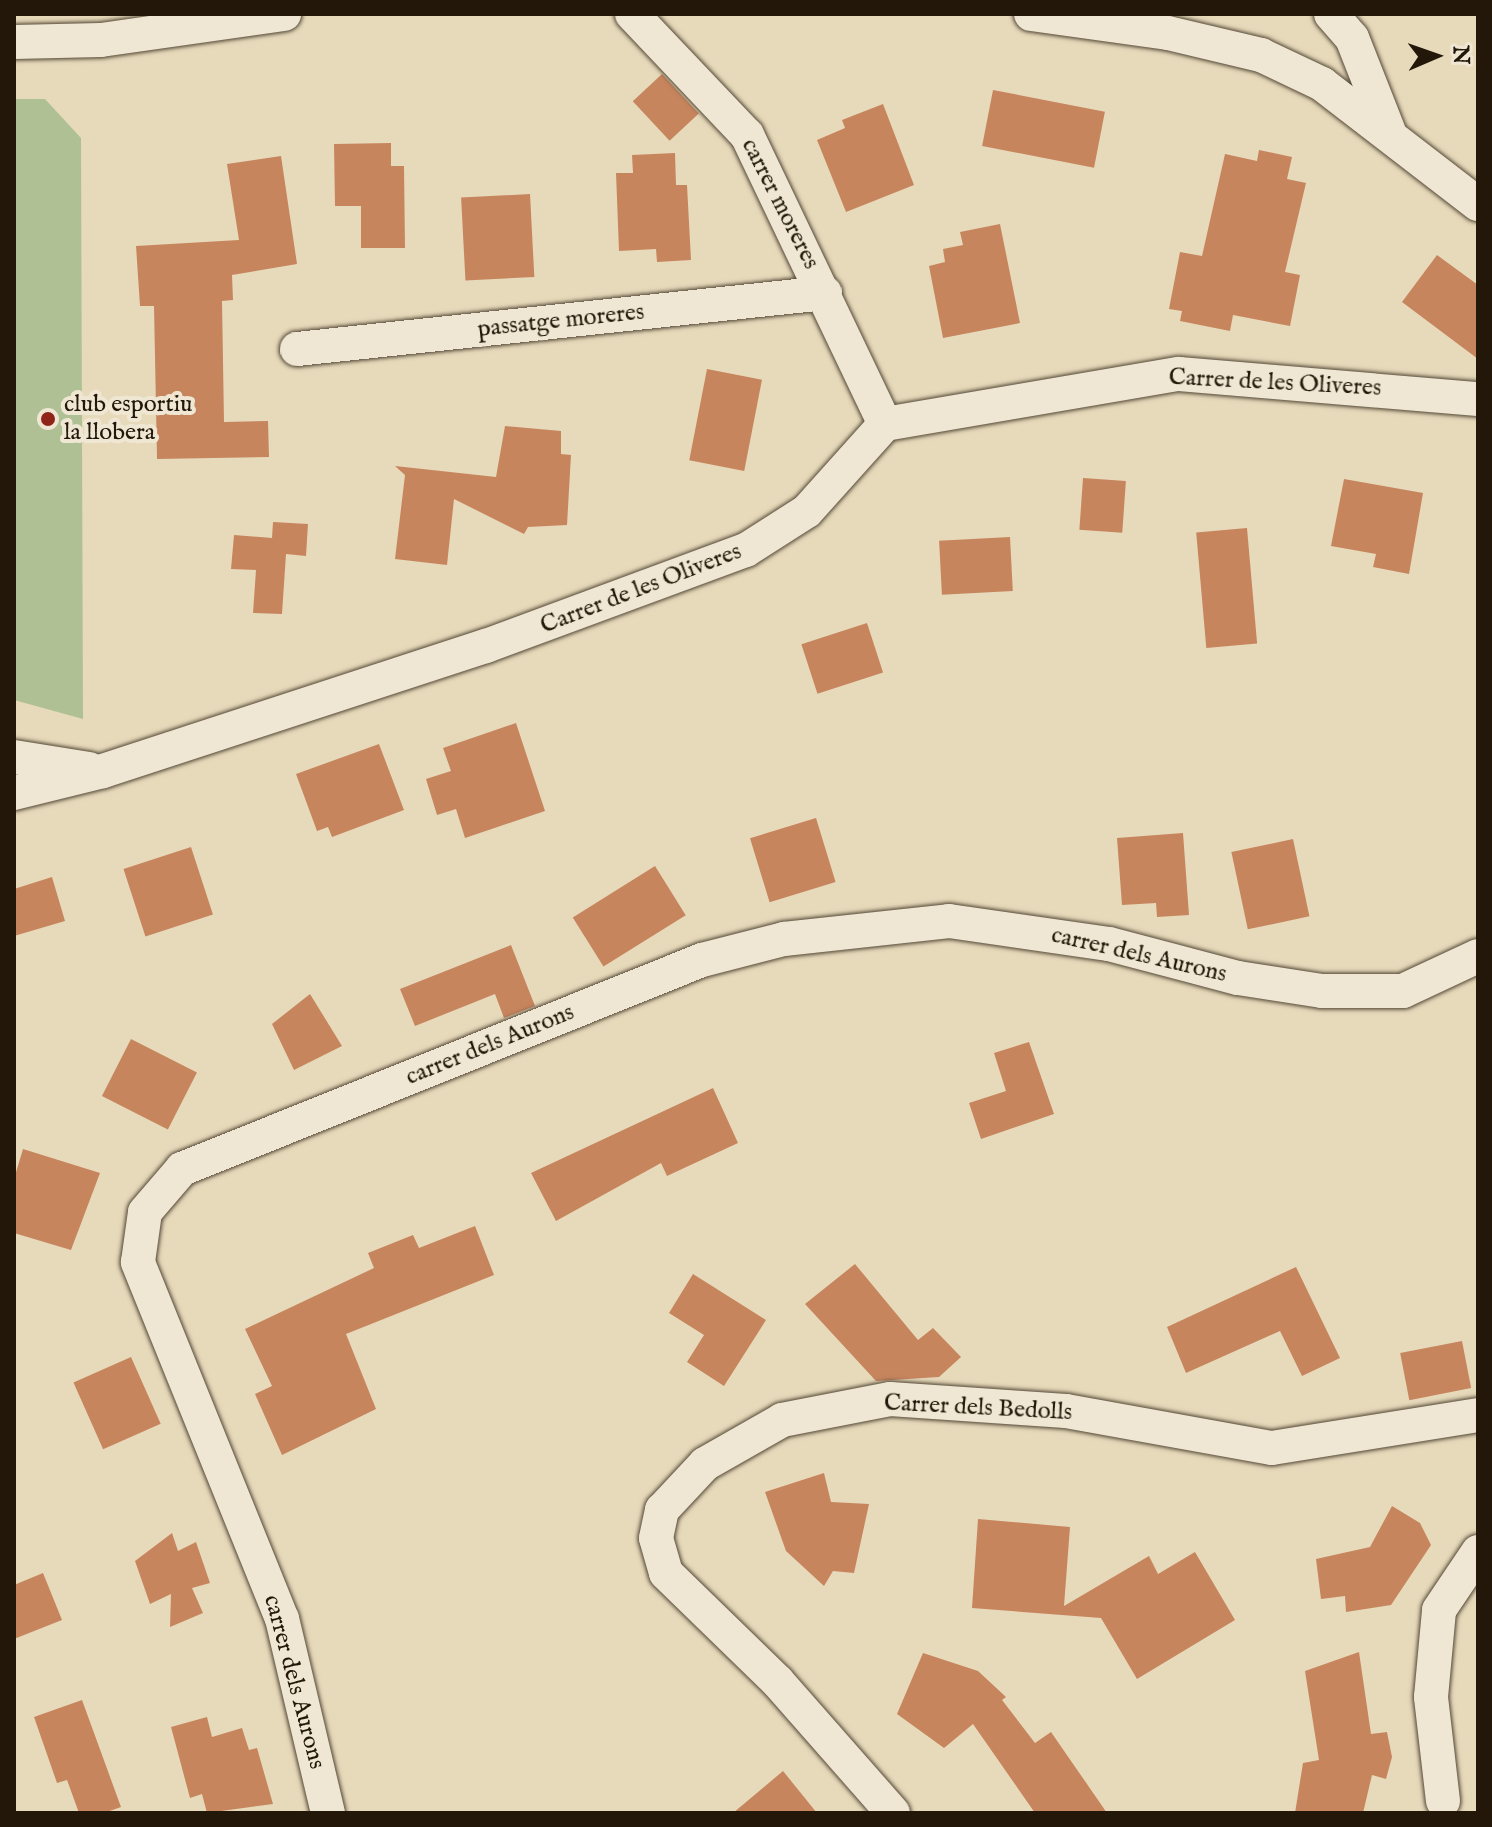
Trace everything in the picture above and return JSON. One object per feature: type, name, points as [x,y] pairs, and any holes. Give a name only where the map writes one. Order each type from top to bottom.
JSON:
[{"type":"street","points":[[14,42],[101,40],[284,14]]},
{"type":"street","name":"carrer moreres","points":[[632,14],[747,135],[885,424]]},
{"type":"street","points":[[1031,14],[1168,33],[1261,55],[1322,84],[1389,132],[1478,204]]},
{"type":"street","points":[[1331,14],[1352,38],[1389,132]]},
{"type":"street","name":"passatge moreres","points":[[297,349],[825,293]]},
{"type":"street","name":"Carrer de les Oliveres","points":[[14,793],[103,771],[486,646],[746,550],[807,511],[885,424],[1179,374],[1478,399]]},
{"type":"street","points":[[14,757],[103,771]]},
{"type":"street","name":"carrer dels Aurons","points":[[328,1813],[282,1619],[138,1262],[145,1212],[182,1169],[702,960],[798,937],[949,921],[1109,944],[1238,978],[1322,991],[1403,991],[1478,956]]},
{"type":"street","name":"Carrer dels Bedolls","points":[[893,1813],[778,1682],[666,1573],[656,1538],[662,1510],[705,1464],[782,1420],[890,1399],[1066,1411],[1272,1448],[1478,1415]]},
{"type":"street","points":[[1443,1801],[1431,1697],[1439,1610],[1478,1552]]},
{"type":"green space","name":"club esportiu la llobera","points":[[14,99],[45,99],[81,138],[83,719],[14,700]]},
{"type":"building","points":[[662,74],[699,113],[670,141],[633,101]]},
{"type":"building","points":[[993,90],[1105,112],[1094,168],[982,146]]},
{"type":"building","points":[[883,104],[914,185],[846,212],[817,140],[845,128],[842,120]]},
{"type":"building","points":[[391,143],[391,166],[404,166],[405,248],[361,248],[361,206],[335,206],[334,144]]},
{"type":"building","points":[[1259,150],[1292,157],[1287,179],[1306,183],[1285,272],[1300,275],[1290,326],[1233,315],[1230,331],[1180,321],[1182,311],[1169,309],[1180,252],[1202,256],[1225,154],[1257,161]]},
{"type":"building","points":[[675,153],[676,185],[687,185],[691,260],[657,262],[656,249],[619,251],[616,173],[633,173],[632,155]]},
{"type":"building","points":[[281,156],[297,264],[232,275],[233,300],[222,301],[224,422],[268,421],[269,457],[157,459],[154,306],[140,306],[136,246],[239,240],[227,164]]},
{"type":"building","points":[[530,194],[534,277],[465,280],[461,198]]},
{"type":"building","points":[[1000,224],[1020,323],[943,338],[929,266],[945,262],[943,249],[963,245],[960,232]]},
{"type":"building","points":[[1437,255],[1478,285],[1478,359],[1402,302]]},
{"type":"building","points":[[707,369],[762,380],[744,471],[689,460]]},
{"type":"building","points":[[505,426],[561,431],[561,454],[571,455],[567,525],[528,527],[524,534],[454,499],[447,565],[395,559],[405,475],[395,466],[496,477]]},
{"type":"building","points":[[1083,478],[1126,481],[1122,533],[1079,530]]},
{"type":"building","points":[[1344,479],[1423,493],[1409,574],[1373,567],[1376,554],[1331,546]]},
{"type":"building","points":[[273,522],[308,524],[306,556],[286,554],[282,614],[253,613],[256,570],[231,569],[234,535],[272,538]]},
{"type":"building","points":[[1247,528],[1257,644],[1206,648],[1196,532]]},
{"type":"building","points":[[1010,537],[1013,591],[942,595],[939,541]]},
{"type":"building","points":[[867,623],[883,672],[817,694],[801,644]]},
{"type":"building","points":[[516,723],[545,811],[465,838],[456,809],[437,815],[426,779],[451,771],[443,748]]},
{"type":"building","points":[[379,744],[404,810],[332,837],[328,827],[317,831],[296,774]]},
{"type":"building","points":[[816,818],[836,882],[770,902],[750,838]]},
{"type":"building","points":[[1183,833],[1189,915],[1157,917],[1156,903],[1122,905],[1117,838]]},
{"type":"building","points":[[1293,839],[1309,916],[1248,929],[1231,852]]},
{"type":"building","points":[[191,847],[213,915],[145,936],[123,869]]},
{"type":"building","points":[[655,866],[686,915],[603,967],[573,917]]},
{"type":"building","points":[[52,877],[65,921],[14,936],[14,889]]},
{"type":"building","points":[[511,945],[535,1006],[504,1018],[495,994],[415,1026],[400,989]]},
{"type":"building","points":[[310,994],[342,1046],[294,1070],[272,1024]]},
{"type":"building","points":[[131,1039],[197,1073],[168,1130],[102,1096]]},
{"type":"building","points":[[1029,1042],[1054,1114],[981,1139],[969,1103],[1006,1091],[994,1053]]},
{"type":"building","points":[[713,1088],[738,1143],[667,1176],[661,1163],[556,1221],[531,1173]]},
{"type":"building","points":[[23,1149],[100,1173],[71,1250],[14,1233],[14,1179]]},
{"type":"building","points":[[475,1226],[494,1275],[346,1334],[376,1409],[282,1455],[255,1394],[272,1386],[245,1329],[374,1268],[368,1253],[413,1235],[419,1248]]},
{"type":"building","points":[[855,1264],[918,1340],[933,1328],[961,1357],[939,1377],[876,1381],[805,1304]]},
{"type":"building","points":[[1296,1267],[1340,1358],[1302,1376],[1280,1331],[1186,1373],[1167,1327]]},
{"type":"building","points":[[693,1274],[766,1320],[724,1386],[687,1362],[704,1335],[669,1313]]},
{"type":"building","points":[[1462,1341],[1471,1388],[1409,1400],[1400,1353]]},
{"type":"building","points":[[131,1357],[161,1424],[103,1449],[73,1383]]},
{"type":"building","points":[[824,1473],[831,1502],[869,1504],[854,1573],[833,1571],[824,1586],[786,1551],[765,1492]]},
{"type":"building","points":[[1392,1506],[1420,1523],[1431,1545],[1391,1605],[1346,1612],[1345,1596],[1321,1599],[1316,1559],[1370,1547]]},
{"type":"building","points":[[978,1519],[1070,1527],[1064,1606],[1149,1556],[1158,1574],[1195,1552],[1235,1620],[1137,1679],[1101,1618],[972,1608]]},
{"type":"building","points":[[172,1533],[178,1551],[196,1542],[210,1583],[192,1588],[203,1613],[170,1627],[171,1594],[150,1604],[135,1561]]},
{"type":"building","points":[[43,1573],[62,1620],[14,1639],[14,1585]]},
{"type":"building","points":[[1359,1652],[1371,1734],[1387,1732],[1392,1757],[1386,1779],[1372,1775],[1363,1813],[1295,1813],[1303,1763],[1319,1760],[1305,1671]]},
{"type":"building","points":[[923,1653],[978,1671],[1006,1697],[1002,1700],[1035,1743],[1051,1732],[1107,1813],[1035,1813],[973,1724],[944,1748],[897,1714]]},
{"type":"building","points":[[82,1700],[121,1807],[104,1813],[79,1813],[67,1780],[57,1783],[34,1717]]},
{"type":"building","points":[[207,1717],[212,1737],[242,1728],[249,1750],[257,1748],[273,1804],[207,1813],[202,1794],[190,1798],[171,1727]]},
{"type":"building","points":[[783,1771],[817,1813],[733,1813]]},
{"type":"place","name":"club esportiu la llobera","points":[[48,419]]}]
